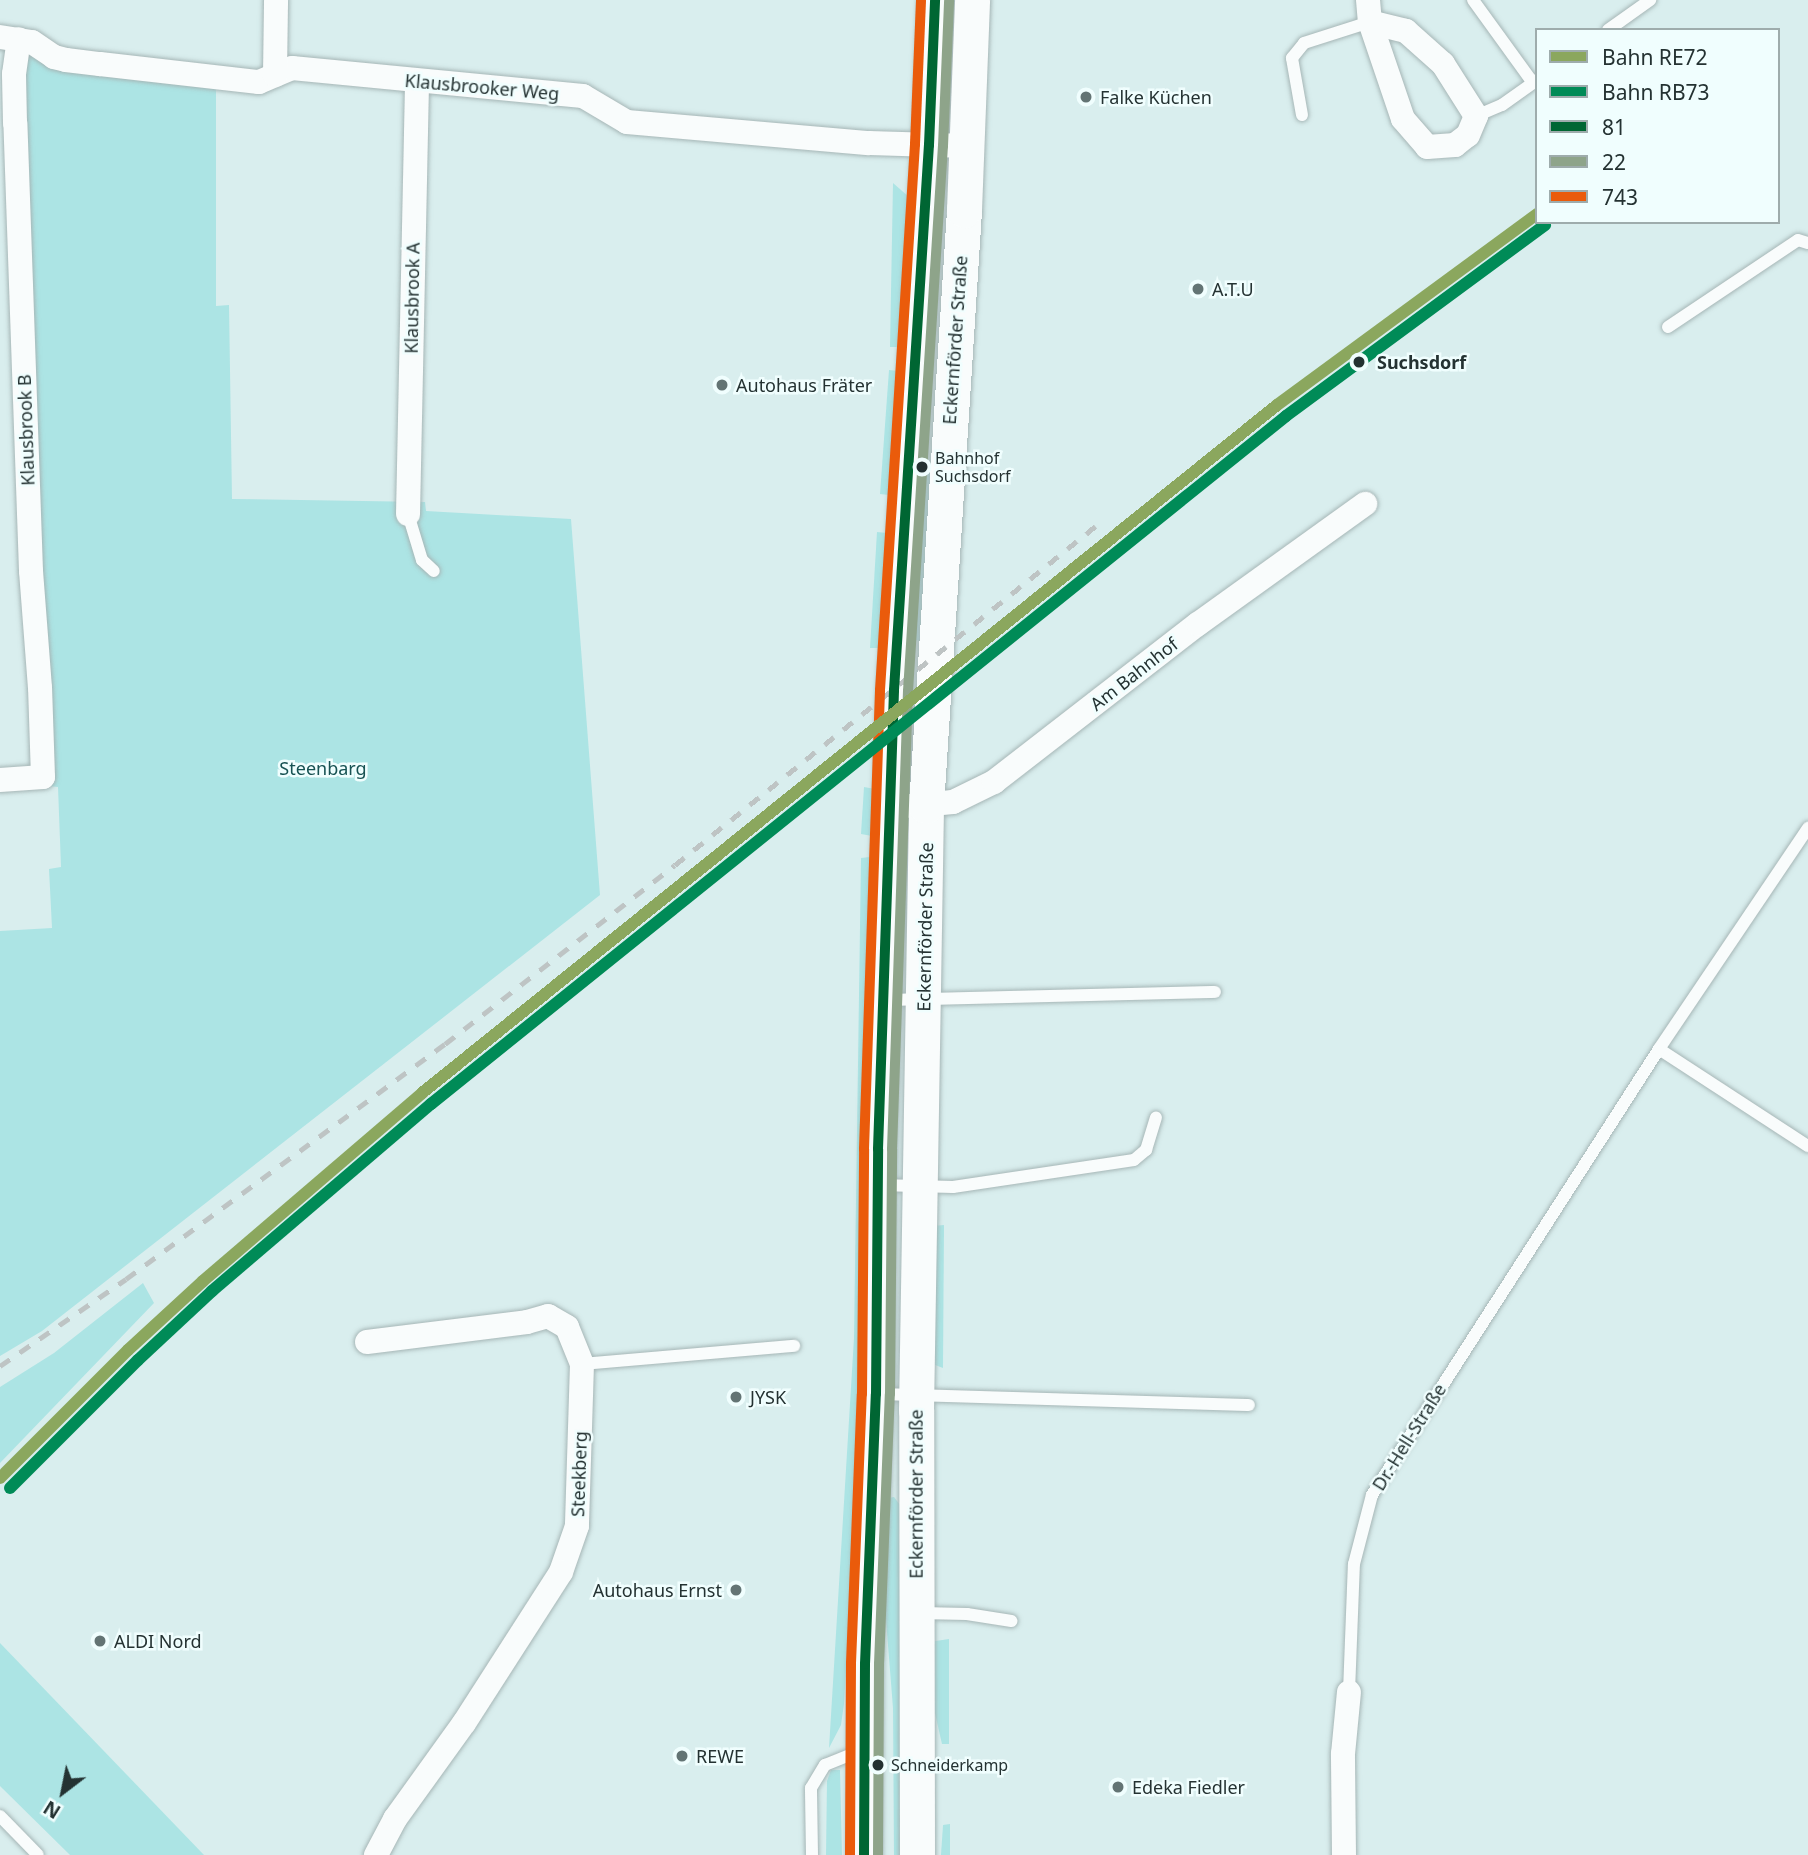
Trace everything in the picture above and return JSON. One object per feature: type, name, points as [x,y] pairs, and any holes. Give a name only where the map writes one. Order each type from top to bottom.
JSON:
[{"type":"main road","points":[[864,1855],[864,1750],[876,1394],[878,1185],[896,637],[929,145],[935,0]]},
{"type":"main road","name":"Eckernförder Straße","points":[[917,1855],[917,1396],[926,806],[967,146],[972,0]]},
{"type":"street","points":[[275,75],[276,0]]},
{"type":"street","points":[[1369,11],[1406,31],[1443,64],[1476,116],[1468,135],[1455,145],[1427,146],[1403,119],[1369,11]]},
{"type":"street","name":"Klausbrooker Weg","points":[[9,38],[32,42],[54,57],[66,60],[259,82],[292,68],[583,96],[628,122],[869,143],[967,146]]},
{"type":"street","name":"Klausbrook B","points":[[0,780],[43,777],[40,688],[31,571],[14,74],[9,38]]},
{"type":"street","name":"Klausbrook A","points":[[408,514],[417,81]]},
{"type":"street","name":"Am Bahnhof","points":[[890,805],[926,806],[953,802],[994,782],[1198,624],[1365,504]]},
{"type":"street","name":"Steekberg","points":[[367,1342],[527,1322],[548,1316],[567,1327],[582,1364],[578,1526],[561,1572],[464,1723],[395,1819],[376,1855]]},
{"type":"street","name":"Dr.-Hell-Straße","points":[[1344,1855],[1343,1754],[1349,1692]]},
{"type":"lane","points":[[1473,0],[1535,82],[1502,105],[1476,116]]},
{"type":"lane","points":[[1611,28],[1650,0]]},
{"type":"lane","points":[[1302,115],[1292,58],[1304,43],[1338,35],[1369,11]]},
{"type":"lane","points":[[1668,327],[1798,240],[1808,243]]},
{"type":"lane","points":[[408,514],[422,560],[434,571]]},
{"type":"lane","name":"Dr.-Hell-Straße","points":[[1349,1692],[1354,1564],[1372,1495],[1660,1049],[1808,828]]},
{"type":"lane","points":[[884,1000],[1215,992]]},
{"type":"lane","points":[[1660,1049],[1808,1146]]},
{"type":"lane","points":[[878,1185],[953,1187],[1134,1160],[1146,1150],[1156,1118]]},
{"type":"lane","points":[[582,1364],[794,1346]]},
{"type":"lane","points":[[876,1394],[1249,1405]]},
{"type":"lane","points":[[916,1613],[967,1614],[1011,1621]]},
{"type":"lane","points":[[812,1855],[811,1788],[825,1765],[864,1750]]},
{"type":"lane","points":[[0,1816],[38,1855]]},
{"type":"green space","name":"Steenbarg","points":[[21,43],[216,77],[216,306],[229,305],[232,499],[425,502],[426,511],[571,519],[600,895],[42,1331],[0,1356],[0,931],[52,928],[49,869],[61,867],[58,787],[48,786]]},
{"type":"green space","points":[[893,183],[909,197],[897,347],[890,347]]},
{"type":"green space","points":[[889,370],[898,371],[889,495],[880,494]]},
{"type":"green space","points":[[922,464],[931,465],[921,641],[911,639]]},
{"type":"green space","points":[[877,532],[887,533],[880,648],[870,648]]},
{"type":"green space","points":[[864,787],[875,789],[872,836],[861,834]]},
{"type":"green space","points":[[870,857],[859,1455],[844,1704],[841,1725],[829,1748],[854,1338],[861,858]]},
{"type":"green space","points":[[944,1225],[943,1368],[930,1363],[933,1226]]},
{"type":"green space","points":[[143,1283],[154,1303],[0,1463],[0,1387],[54,1353]]},
{"type":"green space","points":[[894,1497],[900,1505],[903,1855],[894,1855],[893,1708],[885,1607],[888,1498]]},
{"type":"green space","points":[[949,1639],[949,1744],[942,1744],[934,1709],[929,1642]]},
{"type":"green space","points":[[0,1643],[204,1855],[70,1855],[0,1786]]},
{"type":"green space","points":[[831,1770],[840,1770],[842,1855],[826,1855],[827,1781]]},
{"type":"green space","points":[[950,1824],[950,1855],[941,1855],[943,1825]]},
{"type":"railway","points":[[0,1366],[126,1279],[445,1044],[675,865],[1097,525]]},
{"type":"rail line","name":"RE72","points":[[0,1478],[128,1350],[203,1281],[422,1093],[1277,405],[1535,215]]},
{"type":"rail line","name":"RB73","points":[[10,1488],[138,1360],[212,1291],[431,1104],[1286,416],[1545,225]]},
{"type":"transit line","name":"743","points":[[850,1855],[851,1663],[862,1394],[864,1149],[880,690],[915,144],[921,0]]},
{"type":"transit line","name":"81","points":[[864,1855],[865,1664],[876,1394],[878,1149],[894,690],[929,145],[935,0]]},
{"type":"transit line","name":"22","points":[[878,1855],[879,1664],[890,1394],[892,1149],[908,691],[943,146],[949,1]]},
{"type":"place","name":"Falke Küchen","points":[[1086,97]]},
{"type":"place","name":"A.T.U","points":[[1198,289]]},
{"type":"place","name":"Suchsdorf","points":[[1359,362]]},
{"type":"place","name":"Autohaus Fräter","points":[[722,385]]},
{"type":"place","name":"Bahnhof Suchsdorf","points":[[922,467]]},
{"type":"place","name":"JYSK","points":[[736,1397]]},
{"type":"place","name":"Autohaus Ernst","points":[[736,1590]]},
{"type":"place","name":"ALDI Nord","points":[[100,1641]]},
{"type":"place","name":"REWE","points":[[682,1756]]},
{"type":"place","name":"Schneiderkamp","points":[[878,1765]]},
{"type":"place","name":"Edeka Fiedler","points":[[1118,1787]]}]
